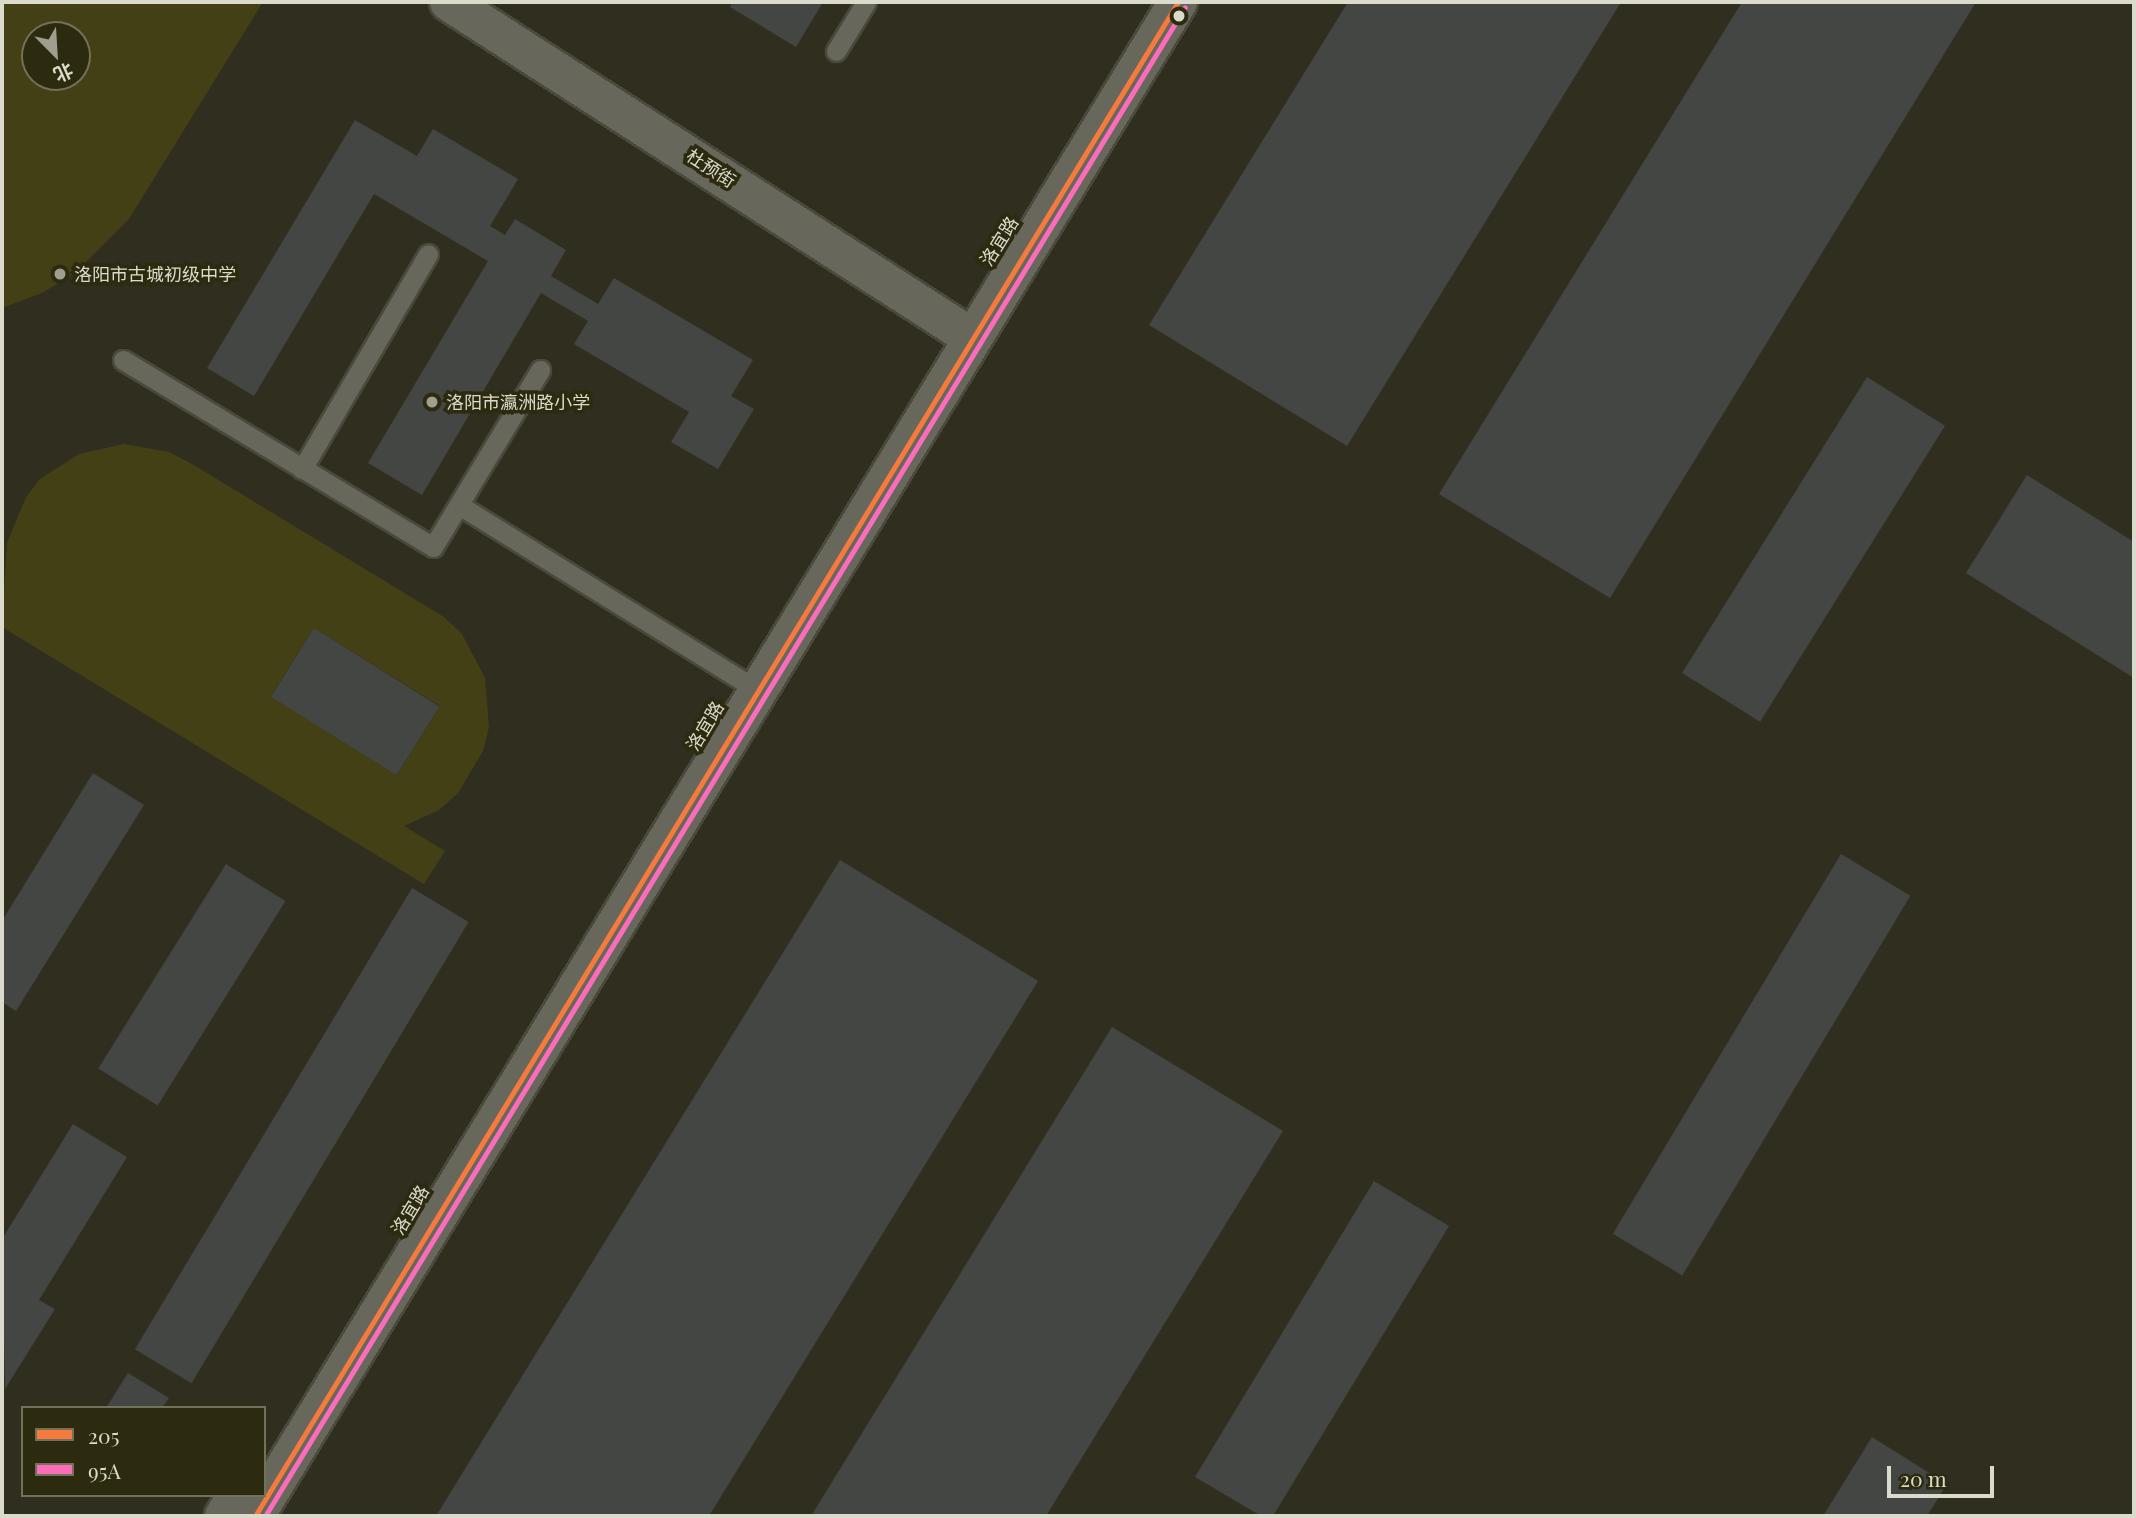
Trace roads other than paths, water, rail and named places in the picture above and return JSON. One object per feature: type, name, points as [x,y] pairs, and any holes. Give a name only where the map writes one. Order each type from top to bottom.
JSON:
[{"type":"street","name":"杜预街","points":[[449,2],[961,329]]},
{"type":"street","name":"洛宜路","points":[[255,1516],[746,683],[961,329],[1147,2]]},
{"type":"street","name":"洛宜路","points":[[961,329],[1178,2]]},
{"type":"street","name":"洛宜路","points":[[266,1448],[746,683]]},
{"type":"street","points":[[224,1516],[236,1497]]},
{"type":"lane","points":[[836,51],[866,2]]},
{"type":"lane","points":[[302,468],[428,254]]},
{"type":"lane","points":[[122,360],[433,547],[540,370]]},
{"type":"lane","points":[[459,505],[746,683]]},
{"type":"place","name":"洛阳市古城初级中学","points":[[60,274]]},
{"type":"place","name":"洛阳市瀛洲路小学","points":[[432,402]]}]
